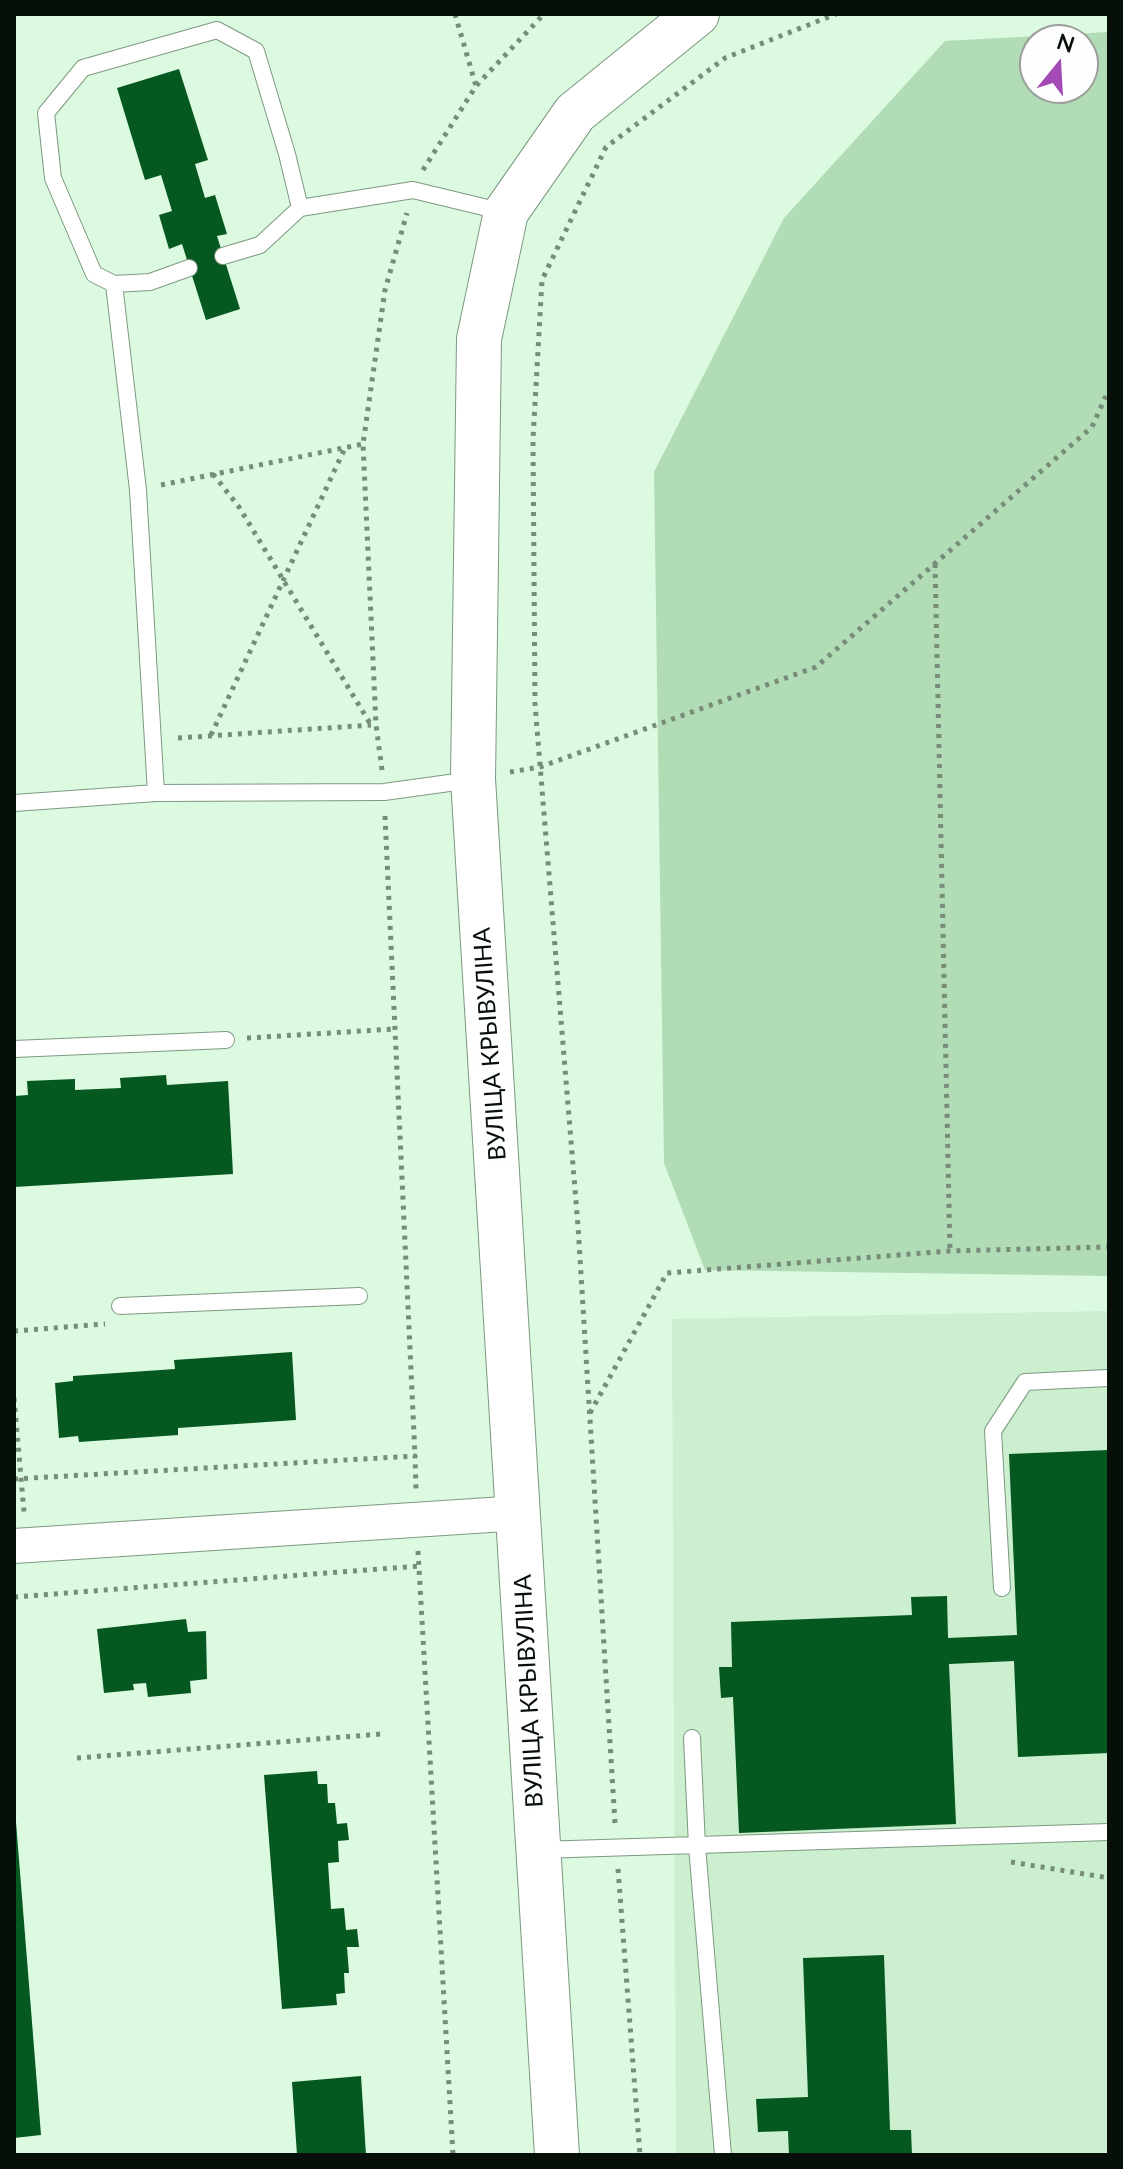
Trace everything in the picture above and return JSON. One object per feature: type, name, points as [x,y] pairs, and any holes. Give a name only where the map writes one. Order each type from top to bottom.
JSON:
[{"type":"main road","name":"ВУЛІЦА КРЫВУЛІНА","points":[[557,2155],[473,779],[479,339],[506,212],[575,113],[697,14]]},
{"type":"street","points":[[20,1545],[520,1513]]},
{"type":"lane","points":[[189,268],[150,282],[114,284],[94,274],[53,178],[46,113],[83,68],[217,30],[256,51],[300,208]]},
{"type":"lane","points":[[223,256],[260,245],[300,208],[413,190],[506,212]]},
{"type":"lane","points":[[114,284],[138,490],[156,793]]},
{"type":"lane","points":[[14,803],[156,793],[384,792],[473,779]]},
{"type":"lane","points":[[14,1049],[226,1040]]},
{"type":"lane","points":[[120,1306],[359,1296]]},
{"type":"lane","points":[[1002,1588],[993,1431],[1025,1382],[1109,1378]]},
{"type":"lane","points":[[692,1738],[697,1846],[723,2155]]},
{"type":"lane","points":[[537,1850],[617,1850],[1109,1832]]},
{"type":"path","points":[[455,14],[476,86]]},
{"type":"path","points":[[453,2155],[419,1566],[384,792],[374,725],[363,444],[385,290],[413,190],[429,157],[476,86],[544,14]]},
{"type":"path","points":[[640,2155],[617,1850],[590,1414],[535,704],[533,439],[542,280],[606,147],[725,58],[836,14]]},
{"type":"path","points":[[473,779],[540,767],[816,667],[1092,427],[1109,389]]},
{"type":"path","points":[[138,490],[363,444]]},
{"type":"path","points":[[211,735],[345,448]]},
{"type":"path","points":[[213,474],[239,507],[374,725]]},
{"type":"path","points":[[935,563],[950,1251]]},
{"type":"path","points":[[153,739],[374,725]]},
{"type":"path","points":[[226,1040],[395,1029]]},
{"type":"path","points":[[590,1414],[667,1273],[950,1251],[1109,1247]]},
{"type":"path","points":[[14,1331],[122,1322],[120,1306]]},
{"type":"path","points":[[14,1398],[20,1545]]},
{"type":"path","points":[[18,1479],[415,1456]]},
{"type":"path","points":[[14,1597],[419,1566]]},
{"type":"path","points":[[77,1758],[381,1734]]},
{"type":"shaded area","points":[[1109,32],[1109,1276],[705,1270],[664,1163],[654,472],[784,218],[945,41],[1019,37],[1019,104],[1099,104],[1099,33]]},
{"type":"shaded area","points":[[1109,1311],[1109,2155],[676,2155],[672,1319]]},
{"type":"building","points":[[179,69],[208,160],[195,164],[205,198],[215,195],[227,234],[217,236],[240,309],[206,320],[182,244],[169,249],[159,215],[172,211],[161,175],[145,180],[117,88]]},
{"type":"building","points":[[166,1075],[167,1085],[228,1081],[233,1174],[14,1187],[14,1096],[28,1095],[27,1081],[75,1079],[75,1090],[121,1088],[120,1078]]},
{"type":"building","points":[[292,1352],[296,1420],[178,1428],[178,1435],[79,1442],[78,1436],[59,1438],[55,1383],[73,1381],[73,1376],[175,1369],[174,1360]]},
{"type":"building","points":[[1109,1450],[1109,1753],[1018,1757],[1014,1661],[949,1664],[956,1824],[739,1833],[733,1697],[721,1698],[719,1667],[732,1667],[731,1622],[912,1615],[911,1597],[947,1596],[948,1638],[1017,1635],[1009,1454]]},
{"type":"building","points":[[186,1619],[188,1632],[206,1631],[207,1679],[190,1681],[191,1693],[148,1697],[146,1683],[133,1684],[134,1690],[104,1693],[97,1629]]},
{"type":"building","points":[[317,1771],[318,1784],[327,1784],[328,1803],[335,1803],[337,1824],[347,1823],[349,1840],[338,1841],[339,1862],[328,1863],[331,1909],[344,1908],[346,1930],[357,1929],[359,1947],[347,1947],[349,1973],[344,1973],[345,1993],[336,1994],[337,2005],[282,2009],[264,1775]]},
{"type":"building","points":[[14,1823],[41,2135],[14,2138]]},
{"type":"building","points":[[884,1955],[890,2130],[911,2130],[912,2155],[789,2155],[788,2131],[758,2132],[756,2099],[808,2097],[803,1958]]},
{"type":"building","points":[[361,2076],[366,2155],[297,2155],[292,2082]]}]
